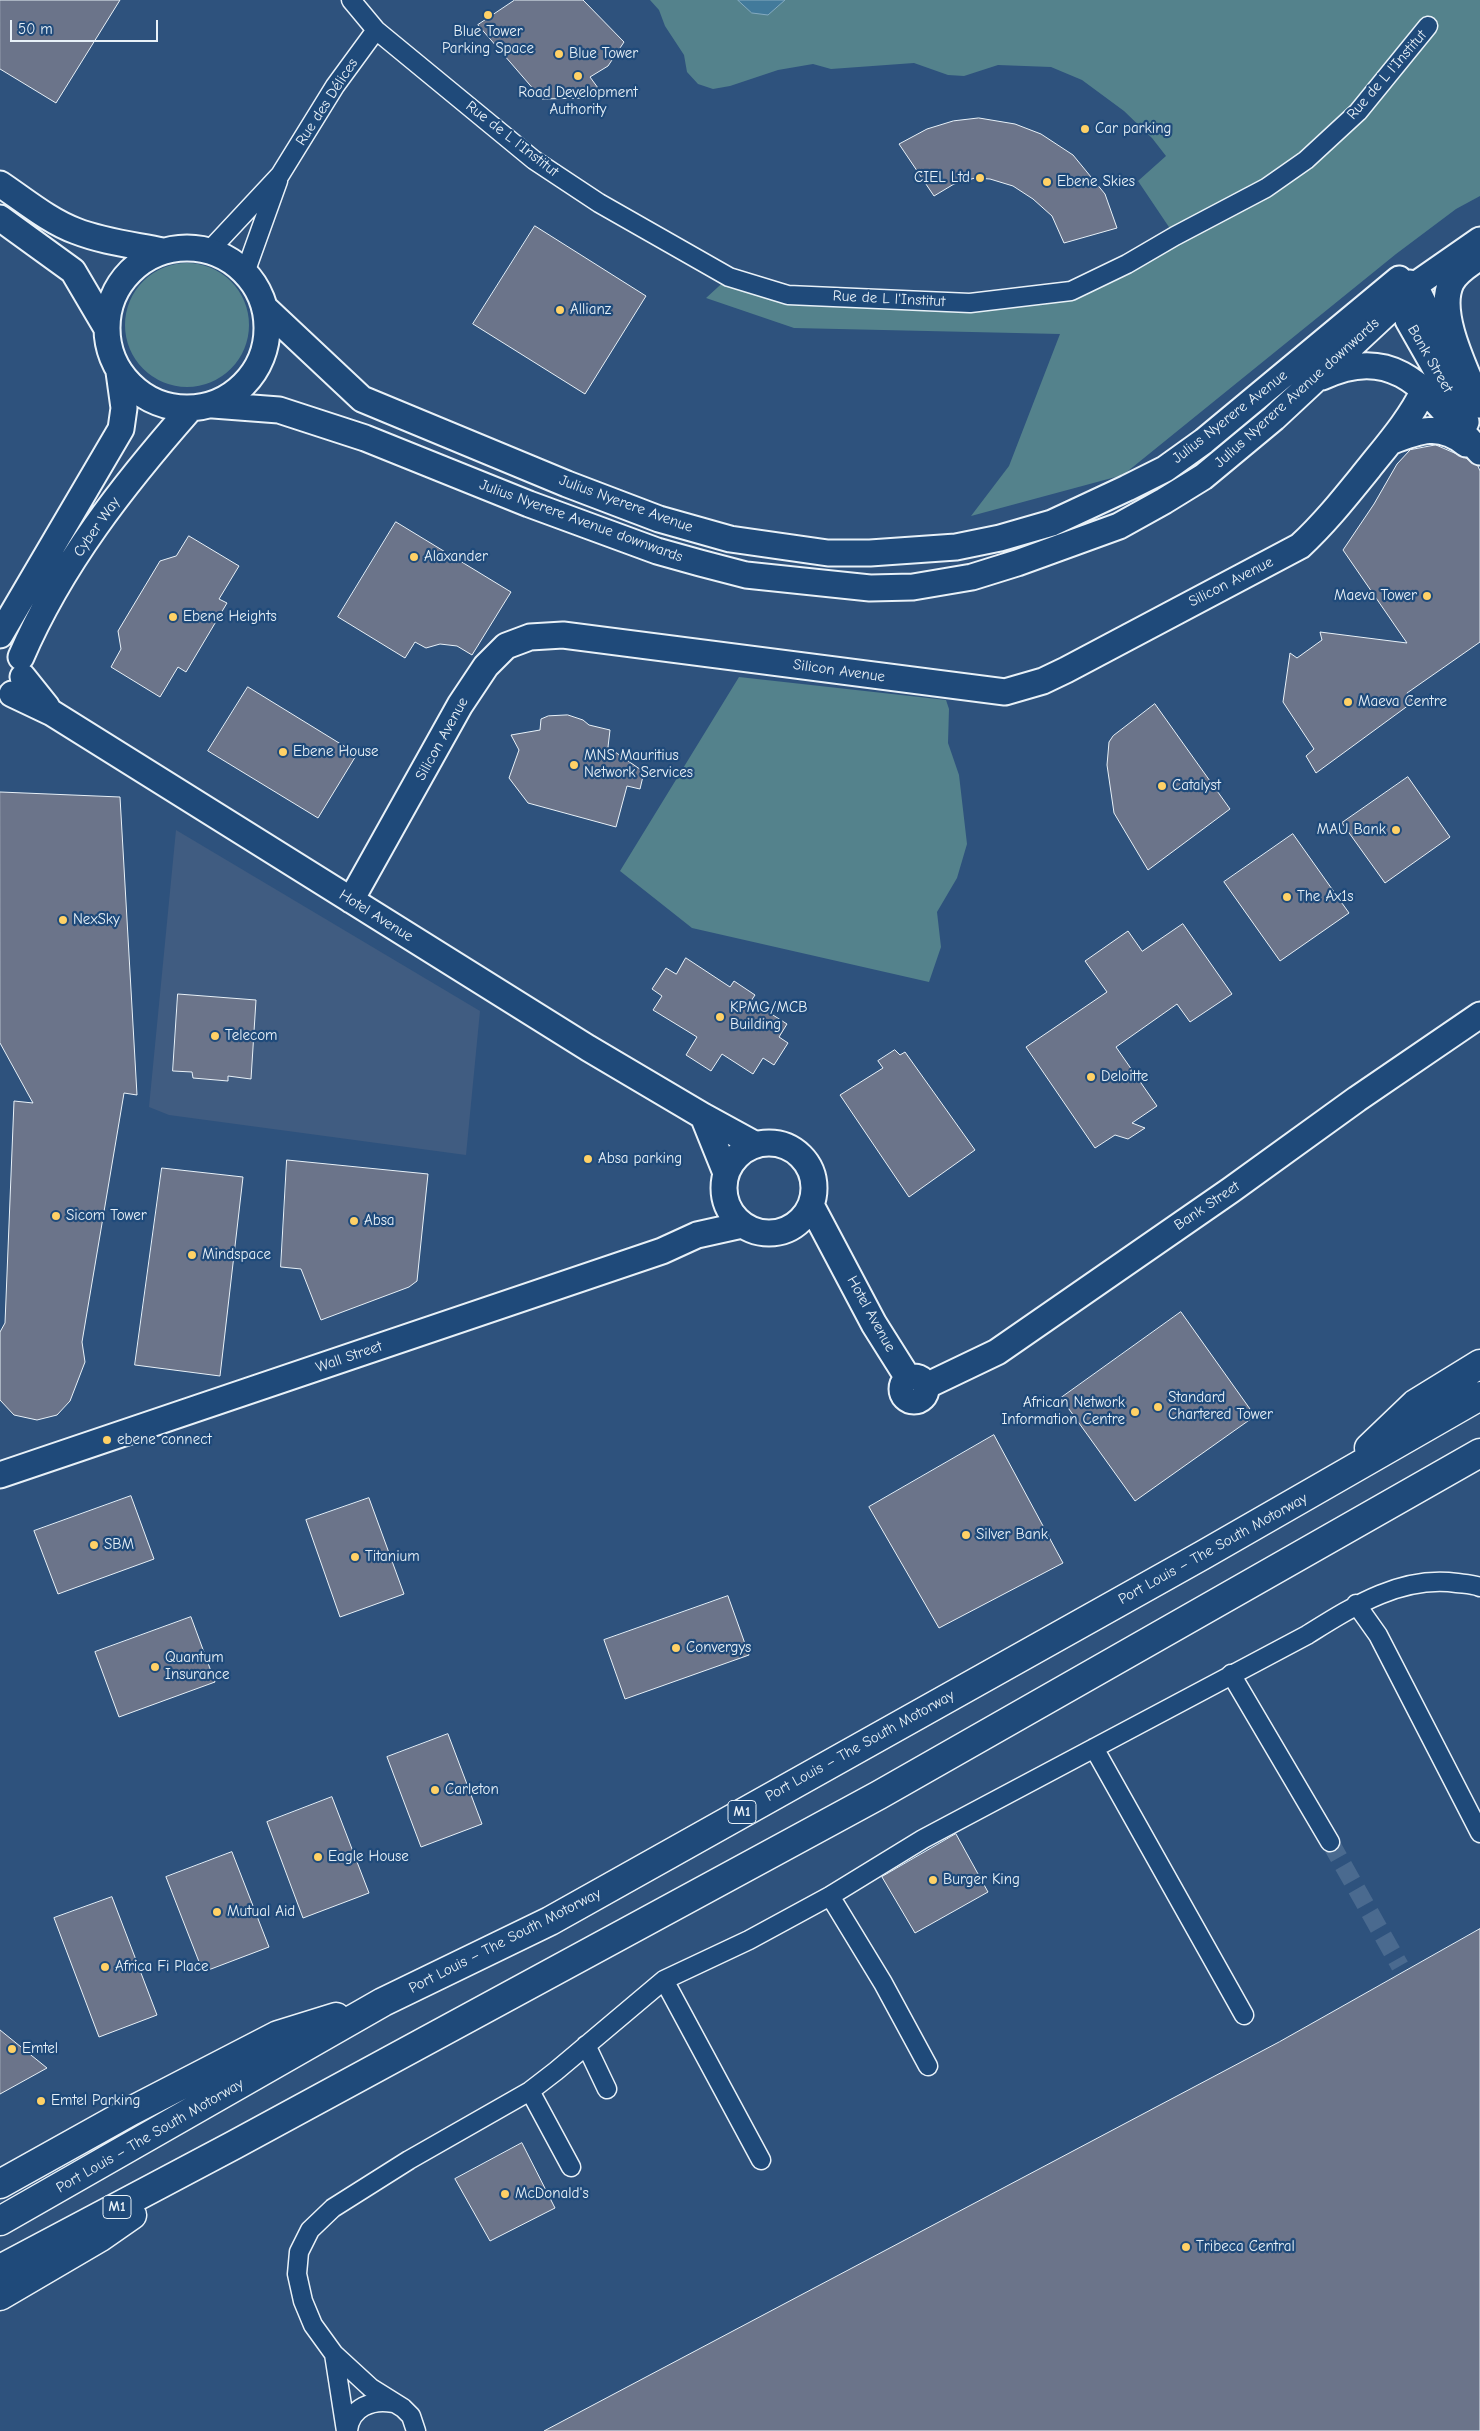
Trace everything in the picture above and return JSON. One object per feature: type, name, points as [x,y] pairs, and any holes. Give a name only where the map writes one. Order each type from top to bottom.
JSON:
[{"type":"highway","points":[[1339,1477],[1415,1404],[1480,1364]]},
{"type":"highway","name":"Port Louis – The South Motorway","points":[[0,2222],[383,2002],[550,1921],[1480,1396]]},
{"type":"highway","name":"M1","points":[[0,2268],[234,2145],[879,1795],[1480,1453]]},
{"type":"highway","points":[[1304,1553],[1480,1474]]},
{"type":"highway","points":[[0,2184],[131,2111],[278,2035],[383,2002]]},
{"type":"highway","points":[[0,2296],[99,2238],[234,2145]]},
{"type":"street","name":"Rue de L l'Institut","points":[[351,0],[376,30],[534,160],[599,203],[729,277],[788,295],[970,303],[1071,291],[1127,264],[1175,236],[1266,188],[1306,160],[1358,112],[1428,26]]},
{"type":"street","name":"Rue des Délices","points":[[209,251],[280,175],[335,86],[376,30]]},
{"type":"street","name":"Rue des Délices","points":[[245,273],[280,175]]},
{"type":"street","points":[[0,184],[53,219],[75,231],[99,239],[164,251]]},
{"type":"street","points":[[0,218],[74,271],[106,327]]},
{"type":"street","name":"Julius Nyerere Avenue","points":[[265,308],[362,399],[567,484],[659,519],[730,539],[828,553],[870,553],[956,547],[1000,538],[1052,523],[1165,469],[1204,441],[1415,266],[1480,232]]},
{"type":"street","name":"Julius Nyerere Avenue downwards","points":[[201,407],[280,410],[357,435],[529,504],[657,552],[746,575],[870,588],[913,587],[972,577],[1118,526],[1203,477],[1274,418],[1421,281],[1480,240]]},
{"type":"street","points":[[186,248],[209,251],[229,260],[245,273],[258,290],[265,308],[267,332],[263,356],[251,377],[234,394],[201,407],[162,405],[138,392],[119,372],[109,350],[106,327],[110,302],[122,279],[141,262],[164,251],[186,248]]},
{"type":"street","points":[[1480,257],[1461,271],[1452,282],[1448,295],[1447,318],[1480,405]]},
{"type":"street","name":"Bank Street","points":[[1415,266],[1405,302],[1408,320],[1480,446]]},
{"type":"street","points":[[1387,290],[1402,285],[1409,286],[1419,294],[1436,333],[1480,416]]},
{"type":"street","points":[[1312,382],[1342,368],[1369,365],[1392,369],[1413,380],[1424,390],[1480,454]]},
{"type":"street","name":"Cyber Way","points":[[0,635],[121,429],[124,408],[119,372]]},
{"type":"street","name":"Silicon Avenue","points":[[351,900],[460,705],[486,666],[506,646],[530,637],[563,635],[1005,692],[1043,681],[1066,670],[1300,546],[1317,530],[1390,442],[1416,408],[1424,390]]},
{"type":"street","name":"Cyber Way","points":[[10,688],[30,636],[85,538],[145,460],[201,407]]},
{"type":"street","points":[[1390,442],[1421,429],[1437,430],[1459,437],[1480,454]]},
{"type":"street","name":"Hotel Avenue","points":[[0,642],[15,649],[10,688],[52,712],[351,900],[703,1116],[756,1145]]},
{"type":"street","name":"Bank Street","points":[[918,1382],[997,1352],[1224,1196],[1356,1098],[1480,1015]]},
{"type":"street","points":[[703,1116],[726,1173]]},
{"type":"street","points":[[771,1143],[785,1146],[797,1153],[807,1164],[813,1177],[814,1192],[811,1205],[804,1218],[794,1226],[781,1232],[767,1234],[754,1231],[732,1215],[726,1202],[724,1188],[726,1173],[733,1161],[744,1151],[756,1145],[771,1143]]},
{"type":"street","name":"Wall Street","points":[[697,1236],[726,1202]]},
{"type":"street","name":"Hotel Avenue","points":[[811,1205],[874,1324],[918,1382]]},
{"type":"street","name":"Wall Street","points":[[0,1475],[662,1250],[697,1236],[742,1224]]},
{"type":"street","points":[[781,1232],[835,1249]]},
{"type":"street","points":[[416,2431],[411,2416],[398,2405],[371,2388],[334,2354],[313,2325],[303,2301],[298,2274],[299,2252],[310,2230],[333,2208],[372,2183],[530,2091],[664,1980],[749,1940],[830,1896],[923,1838],[1307,1635],[1356,1604],[1404,1585],[1439,1580],[1480,1588]]},
{"type":"street","points":[[1356,1604],[1378,1635],[1452,1782],[1480,1833]]},
{"type":"street","points":[[1231,1674],[1330,1842]]},
{"type":"street","points":[[1094,1748],[1244,2015]]},
{"type":"street","points":[[830,1896],[883,1983],[928,2066]]},
{"type":"street","points":[[664,1980],[761,2160]]},
{"type":"street","points":[[586,2045],[607,2089]]},
{"type":"street","points":[[530,2091],[571,2167]]},
{"type":"street","points":[[334,2354],[347,2431]]},
{"type":"street","points":[[347,2431],[353,2415],[362,2407],[382,2401],[398,2405]]},
{"type":"shaded area","points":[[738,0],[785,0],[768,15],[752,13]]},
{"type":"shaded area","points":[[176,830],[480,1011],[466,1155],[169,1115],[149,1107]]},
{"type":"green space","points":[[650,0],[1480,0],[1480,196],[1456,209],[1396,254],[1123,475],[971,516],[1009,466],[1060,334],[794,328],[706,298],[729,277],[788,295],[970,303],[1071,291],[1175,236],[1138,181],[1166,156],[1152,138],[1124,111],[1082,80],[1051,67],[998,65],[964,76],[948,75],[914,63],[831,69],[813,64],[778,70],[730,86],[713,89],[698,84],[687,72],[684,55],[665,26],[659,10]]},
{"type":"green space","points":[[187,263],[211,267],[231,281],[245,301],[249,325],[245,349],[231,369],[211,383],[187,387],[163,383],[143,369],[129,349],[125,325],[129,301],[143,281],[163,267]]},
{"type":"green space","points":[[739,677],[946,700],[949,709],[948,743],[959,775],[967,844],[957,878],[937,912],[941,947],[929,982],[692,928],[620,871]]},
{"type":"building","points":[[0,0],[120,0],[56,103],[0,69]]},
{"type":"building","name":"Blue Tower","points":[[515,0],[583,0],[624,42],[608,66],[590,77],[598,88],[587,98],[542,99],[478,25]]},
{"type":"building","name":"Ebene Skies","points":[[979,118],[1015,124],[1041,134],[1073,155],[1105,194],[1117,228],[1064,243],[1052,216],[1033,199],[1013,186],[990,179],[975,178],[954,184],[934,196],[899,144],[927,129],[953,121]]},
{"type":"building","name":"Allianz","points":[[535,226],[646,296],[585,394],[473,324]]},
{"type":"building","name":"Maeva Tower","points":[[1436,445],[1466,458],[1478,466],[1480,471],[1480,642],[1407,693],[1413,702],[1316,773],[1306,756],[1314,749],[1283,702],[1290,653],[1297,658],[1322,640],[1320,632],[1407,643],[1343,550],[1374,504],[1397,464],[1410,450]]},
{"type":"building","name":"Alaxander","points":[[396,522],[511,592],[472,655],[457,646],[440,644],[426,648],[415,642],[405,658],[338,617]]},
{"type":"building","name":"Ebene Heights","points":[[189,536],[239,566],[219,599],[227,603],[186,672],[178,667],[160,697],[111,667],[121,649],[118,631],[160,561],[176,556]]},
{"type":"building","name":"Ebene House","points":[[248,687],[357,754],[318,818],[208,751]]},
{"type":"building","name":"Catalyst","points":[[1155,704],[1230,809],[1148,870],[1114,813],[1107,765],[1109,742],[1113,736]]},
{"type":"building","name":"MNS Mauritius Network Services","points":[[568,715],[583,720],[589,725],[610,730],[608,747],[644,772],[640,789],[627,786],[616,827],[528,803],[509,778],[519,750],[511,735],[540,730],[541,719],[548,716]]},
{"type":"building","name":"MAU Bank","points":[[1408,777],[1450,837],[1385,883],[1342,823]]},
{"type":"building","points":[[0,792],[120,797],[137,1095],[124,1093],[82,1342],[85,1362],[70,1401],[57,1415],[37,1420],[14,1415],[0,1400],[0,1332],[5,1323],[14,1101],[33,1103],[0,1043]]},
{"type":"building","name":"The Ax1s","points":[[1293,834],[1349,913],[1280,961],[1224,882]]},
{"type":"building","points":[[1183,924],[1232,994],[1190,1022],[1177,1004],[1116,1047],[1157,1106],[1132,1123],[1145,1128],[1128,1139],[1115,1135],[1095,1148],[1026,1047],[1107,992],[1085,961],[1128,931],[1142,951]]},
{"type":"building","name":"KPMG/MCB Building","points":[[686,958],[730,987],[734,981],[755,995],[751,1001],[787,1024],[779,1037],[788,1043],[774,1065],[763,1058],[753,1074],[722,1054],[711,1071],[686,1055],[697,1037],[653,1010],[662,996],[652,989],[666,968],[676,974]]},
{"type":"building","name":"Telecom","points":[[178,994],[256,1000],[251,1079],[228,1076],[228,1081],[193,1078],[192,1072],[173,1071]]},
{"type":"building","points":[[895,1050],[900,1055],[905,1052],[975,1150],[909,1197],[840,1095],[883,1068],[878,1061]]},
{"type":"building","name":"Absa","points":[[287,1160],[428,1174],[417,1281],[409,1287],[321,1320],[301,1269],[281,1267]]},
{"type":"building","name":"Mindspace","points":[[162,1168],[243,1177],[220,1376],[135,1365]]},
{"type":"building","name":"Standard Chartered Tower","points":[[1181,1312],[1255,1416],[1135,1501],[1061,1398]]},
{"type":"building","name":"Silver Bank","points":[[994,1435],[1063,1563],[939,1628],[869,1507]]},
{"type":"building","name":"SBM","points":[[131,1496],[154,1559],[58,1594],[34,1531]]},
{"type":"building","name":"Titanium","points":[[369,1498],[404,1594],[340,1617],[306,1520]]},
{"type":"building","name":"Convergys","points":[[728,1596],[749,1655],[625,1699],[604,1640]]},
{"type":"building","name":"Quantum Insurance","points":[[191,1617],[215,1682],[119,1717],[95,1652]]},
{"type":"building","name":"Carleton","points":[[448,1734],[482,1824],[421,1847],[387,1757]]},
{"type":"building","name":"Eagle House","points":[[332,1797],[369,1893],[303,1918],[267,1822]]},
{"type":"building","name":"Burger King","points":[[956,1834],[988,1892],[915,1933],[882,1877]]},
{"type":"building","name":"Mutual Aid","points":[[232,1852],[269,1947],[203,1972],[166,1877]]},
{"type":"building","name":"Africa Fi Place","points":[[112,1897],[157,2015],[99,2037],[54,1918]]},
{"type":"building","name":"Tribeca Central","points":[[1480,1929],[1480,2431],[544,2431],[1279,2042]]},
{"type":"building","name":"Emtel","points":[[0,2030],[47,2068],[0,2094]]},
{"type":"building","name":"McDonald's","points":[[522,2143],[555,2208],[490,2241],[455,2179]]},
{"type":"tunnel","points":[[1330,1842],[1400,1966]]},
{"type":"place","name":"Blue Tower Parking Space","points":[[488,15]]},
{"type":"place","name":"Blue Tower","points":[[559,54]]},
{"type":"place","name":"Road Development Authority","points":[[578,76]]},
{"type":"place","name":"Car parking","points":[[1085,129]]},
{"type":"place","name":"CIEL Ltd","points":[[980,178]]},
{"type":"place","name":"Ebene Skies","points":[[1047,182]]},
{"type":"place","name":"Allianz","points":[[560,310]]},
{"type":"place","name":"Alaxander","points":[[414,557]]},
{"type":"place","name":"Maeva Tower","points":[[1427,596]]},
{"type":"place","name":"Ebene Heights","points":[[173,617]]},
{"type":"place","name":"Maeva Centre","points":[[1348,702]]},
{"type":"place","name":"Ebene House","points":[[283,752]]},
{"type":"place","name":"MNS Mauritius Network Services","points":[[574,765]]},
{"type":"place","name":"Catalyst","points":[[1162,786]]},
{"type":"place","name":"MAU Bank","points":[[1396,830]]},
{"type":"place","name":"The Ax1s","points":[[1287,897]]},
{"type":"place","name":"NexSky","points":[[63,920]]},
{"type":"place","name":"KPMG/MCB Building","points":[[720,1017]]},
{"type":"place","name":"Telecom","points":[[215,1036]]},
{"type":"place","name":"Deloitte","points":[[1091,1077]]},
{"type":"place","name":"Absa parking","points":[[588,1159]]},
{"type":"place","name":"Sicom Tower","points":[[56,1216]]},
{"type":"place","name":"Absa","points":[[354,1221]]},
{"type":"place","name":"Mindspace","points":[[192,1255]]},
{"type":"place","name":"Standard Chartered Tower","points":[[1158,1407]]},
{"type":"place","name":"African Network Information Centre","points":[[1135,1412]]},
{"type":"place","name":"ebene connect","points":[[107,1440]]},
{"type":"place","name":"Silver Bank","points":[[966,1535]]},
{"type":"place","name":"SBM","points":[[94,1545]]},
{"type":"place","name":"Titanium","points":[[355,1557]]},
{"type":"place","name":"Convergys","points":[[676,1648]]},
{"type":"place","name":"Quantum Insurance","points":[[155,1667]]},
{"type":"place","name":"Carleton","points":[[435,1790]]},
{"type":"place","name":"Eagle House","points":[[318,1857]]},
{"type":"place","name":"Burger King","points":[[933,1880]]},
{"type":"place","name":"Mutual Aid","points":[[217,1912]]},
{"type":"place","name":"Africa Fi Place","points":[[105,1967]]},
{"type":"place","name":"Emtel","points":[[12,2049]]},
{"type":"place","name":"Emtel Parking","points":[[41,2101]]},
{"type":"place","name":"McDonald's","points":[[505,2194]]},
{"type":"place","name":"Tribeca Central","points":[[1186,2247]]}]
